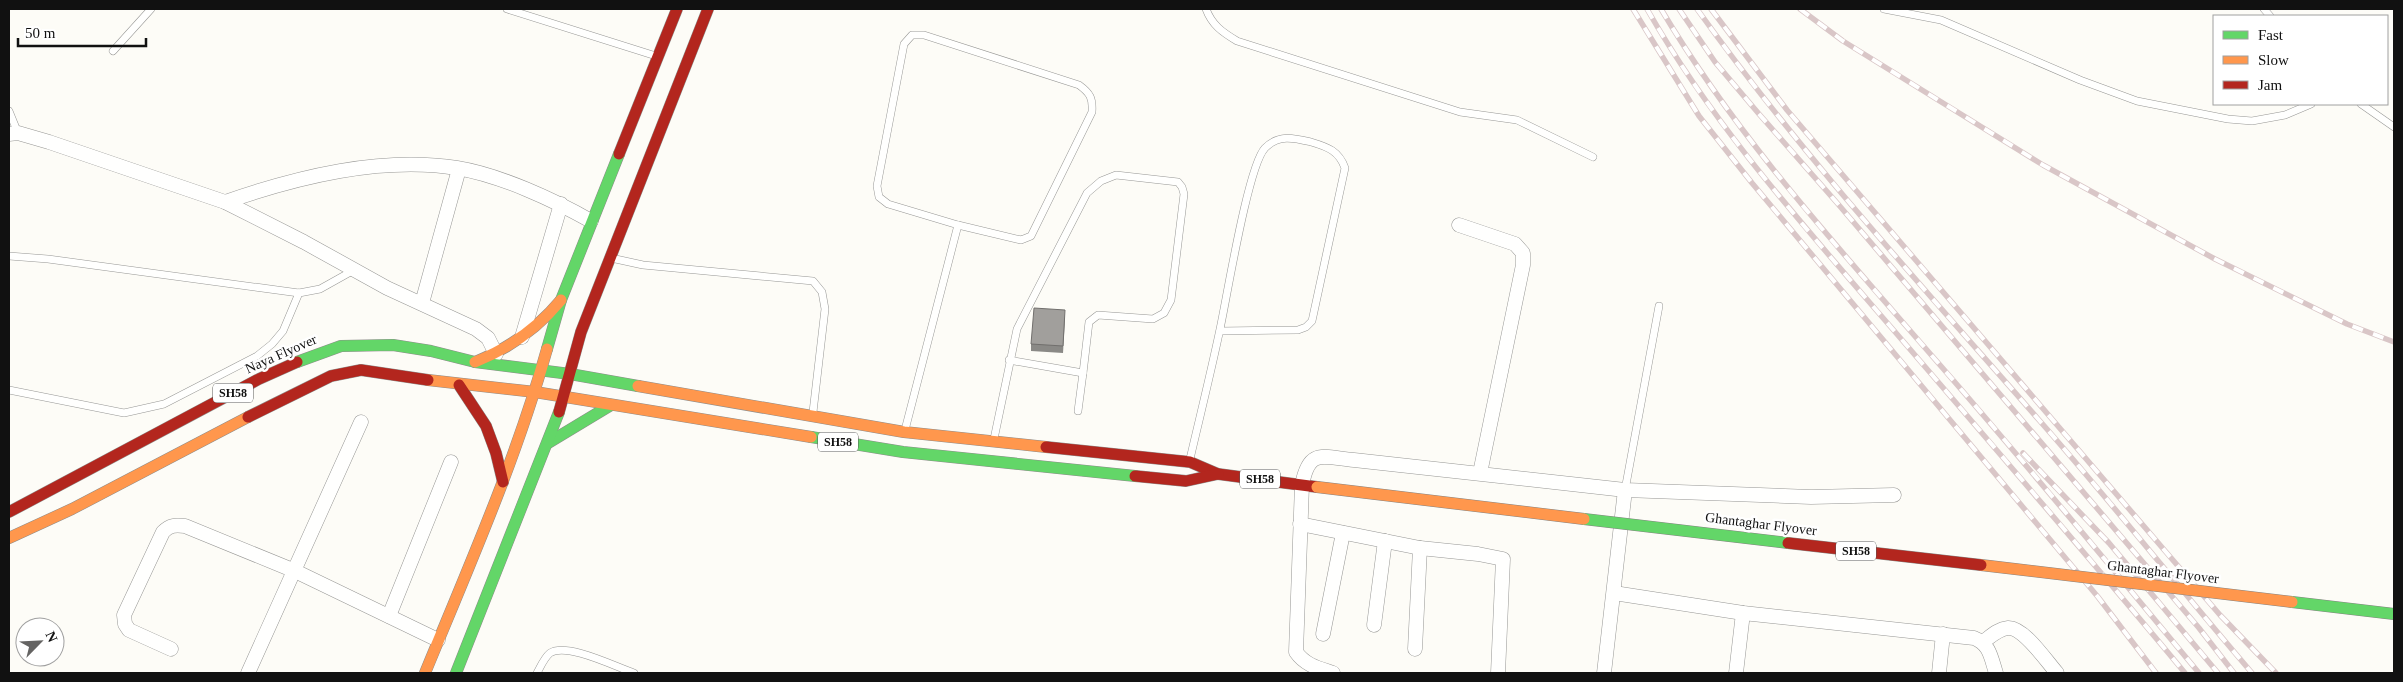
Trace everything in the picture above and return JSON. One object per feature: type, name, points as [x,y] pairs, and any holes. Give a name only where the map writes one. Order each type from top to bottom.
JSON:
[{"type":"main road","points":[[425,673],[504,482],[535,392],[561,300],[677,9]]},
{"type":"main road","points":[[456,673],[548,443],[564,397],[581,332],[708,9]]},
{"type":"main road","points":[[474,362],[496,354],[521,340],[544,322],[561,300]]},
{"type":"main road","name":"Naya Flyover","points":[[9,512],[259,379],[314,354],[341,346],[393,345],[431,351],[474,362]]},
{"type":"main road","name":"SH58","points":[[474,362],[570,374],[904,432],[1190,462],[1218,474],[1302,485]]},
{"type":"main road","name":"SH58","points":[[9,538],[72,509],[294,393],[331,376],[360,370],[459,385],[535,392],[903,452],[1186,481],[1218,474]]},
{"type":"main road","points":[[459,385],[486,426],[504,482]]},
{"type":"main road","points":[[548,443],[611,405]]},
{"type":"main road","name":"Ghantaghar Flyover","points":[[1302,485],[2394,614]]},
{"type":"street","points":[[13,134],[147,174],[225,202],[354,270],[476,329],[488,338],[496,354]]},
{"type":"street","points":[[225,202],[263,189],[349,171],[394,166],[436,166],[459,169],[489,177],[561,204],[591,221]]},
{"type":"street","points":[[422,303],[459,169]]},
{"type":"street","points":[[521,340],[561,204]]},
{"type":"street","points":[[1459,225],[1515,244],[1523,253],[1523,265],[1480,473]]},
{"type":"street","points":[[248,673],[361,422]]},
{"type":"street","points":[[1332,673],[1311,666],[1301,660],[1296,652],[1302,485],[1306,466],[1310,460],[1322,457],[1625,490],[1811,497],[1894,495]]},
{"type":"street","points":[[389,616],[451,462]]},
{"type":"street","points":[[1604,673],[1625,490]]},
{"type":"street","points":[[171,649],[129,630],[125,624],[124,615],[163,532],[168,527],[176,524],[186,526],[295,571],[438,640]]},
{"type":"street","points":[[1300,524],[1420,548],[1478,554],[1503,559],[1498,673]]},
{"type":"street","points":[[1323,634],[1343,533]]},
{"type":"street","points":[[1374,625],[1385,541]]},
{"type":"street","points":[[1415,649],[1420,548]]},
{"type":"street","points":[[1614,593],[1743,613],[1974,638],[1984,642],[1990,653],[1996,673]]},
{"type":"street","points":[[1736,673],[1743,613]]},
{"type":"street","points":[[1984,642],[1999,631],[2010,628],[2018,630],[2057,673]]},
{"type":"street","points":[[1939,673],[1943,634]]},
{"type":"lane","points":[[113,51],[150,9]]},
{"type":"lane","points":[[507,9],[659,57]]},
{"type":"lane","points":[[1206,9],[1212,23],[1223,33],[1237,41],[1460,112],[1517,120],[1593,157]]},
{"type":"lane","points":[[1884,9],[1941,20],[2080,80],[2137,101],[2228,119],[2252,121],[2285,115],[2309,105]]},
{"type":"lane","points":[[912,35],[924,35],[1079,85],[1088,92],[1093,100],[1092,112],[1032,236],[1021,240],[958,225],[888,204],[879,197],[876,186],[904,44],[912,35]]},
{"type":"lane","points":[[2362,105],[2394,127]]},
{"type":"lane","points":[[9,110],[13,134]]},
{"type":"lane","points":[[1186,481],[1220,331],[1245,207],[1260,156],[1265,148],[1284,138],[1294,138],[1329,147],[1338,154],[1345,168],[1312,321],[1298,330],[1220,331]]},
{"type":"lane","points":[[991,460],[1009,360],[1017,329],[1087,193],[1101,181],[1116,175],[1178,182],[1184,194],[1171,300],[1164,313],[1153,319],[1093,316],[1089,322],[1078,411]]},
{"type":"lane","points":[[904,432],[958,225]]},
{"type":"lane","points":[[9,256],[57,260],[299,293],[320,289],[354,270]]},
{"type":"lane","points":[[610,258],[643,265],[813,281],[822,292],[825,309],[813,416]]},
{"type":"lane","points":[[9,390],[124,413],[164,404],[257,356],[272,344],[283,331],[299,293]]},
{"type":"lane","points":[[1625,490],[1658,306]]},
{"type":"lane","points":[[1009,360],[1083,373]]},
{"type":"lane","points":[[537,673],[551,652],[562,650],[574,651],[634,673]]},
{"type":"building","points":[[1034,308],[1065,310],[1063,346],[1031,344]]},
{"type":"railway","points":[[1633,9],[1699,116],[1752,183],[2098,597],[2156,673]]},
{"type":"railway","points":[[1647,9],[1673,52],[1730,134],[1792,212],[2185,673]]},
{"type":"railway","points":[[1661,9],[1722,102],[1789,189],[2034,475],[2199,673]]},
{"type":"railway","points":[[1679,9],[1715,62],[2199,628],[2234,673]]},
{"type":"railway","points":[[1697,9],[1736,63],[1820,167],[2066,451],[2252,673]]},
{"type":"railway","points":[[1711,9],[1787,110],[2220,615],[2276,673]]},
{"type":"railway","points":[[1800,9],[1843,41],[2043,165],[2215,259],[2347,324],[2394,342]]},
{"type":"railway","points":[[2023,453],[2109,543],[2218,673]]},
{"type":"traffic: fast","points":[[547,349],[561,300],[619,154]]},
{"type":"traffic: fast","points":[[297,362],[341,346],[393,345],[431,351],[475,362],[570,374],[638,386]]},
{"type":"traffic: fast","points":[[548,443],[611,405]]},
{"type":"traffic: fast","points":[[456,673],[559,412]]},
{"type":"traffic: fast","points":[[811,437],[903,452],[1135,476]]},
{"type":"traffic: fast","points":[[1584,519],[1788,543]]},
{"type":"traffic: fast","points":[[2292,602],[2394,614]]},
{"type":"traffic: slow","points":[[475,362],[488,357],[522,337],[561,300]]},
{"type":"traffic: slow","points":[[425,673],[475,553],[506,472],[535,390],[547,349]]},
{"type":"traffic: slow","points":[[428,380],[535,392],[811,437]]},
{"type":"traffic: slow","points":[[638,386],[904,432],[1046,447]]},
{"type":"traffic: slow","points":[[9,538],[72,509],[248,417]]},
{"type":"traffic: slow","points":[[1317,487],[1584,519]]},
{"type":"traffic: slow","points":[[1981,565],[2292,602]]},
{"type":"traffic: jam","points":[[619,154],[677,9]]},
{"type":"traffic: jam","points":[[559,412],[581,332],[708,9]]},
{"type":"traffic: jam","points":[[9,512],[259,379],[297,362]]},
{"type":"traffic: jam","points":[[248,417],[331,376],[361,370],[428,380]]},
{"type":"traffic: jam","points":[[459,385],[486,426],[496,453],[503,482]]},
{"type":"traffic: jam","points":[[1046,447],[1190,462],[1218,474],[1317,487]]},
{"type":"traffic: jam","points":[[1135,476],[1186,481],[1218,474]]},
{"type":"traffic: jam","points":[[1788,543],[1981,565]]}]
